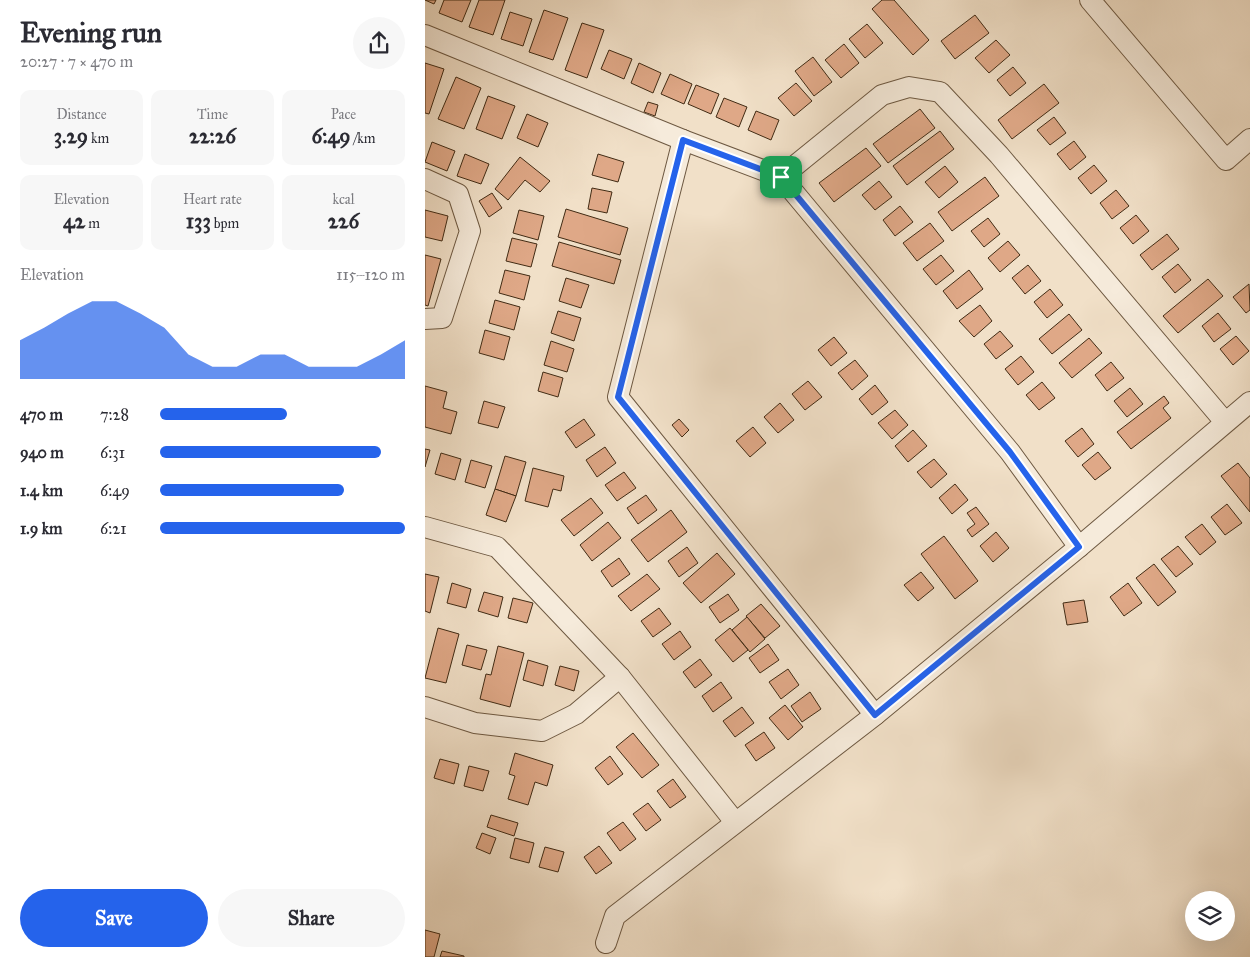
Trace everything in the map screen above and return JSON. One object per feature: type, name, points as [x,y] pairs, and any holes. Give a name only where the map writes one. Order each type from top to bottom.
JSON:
[{"type":"street","points":[[1090,0],[1226,160],[1250,139]]},
{"type":"street","points":[[425,35],[683,140],[781,177],[1010,452],[1079,547]]},
{"type":"street","points":[[781,177],[882,94],[909,87],[939,92],[999,155],[1225,422]]},
{"type":"street","points":[[683,140],[618,397],[875,715]]},
{"type":"street","points":[[425,179],[458,194],[470,232],[443,318],[425,319]]},
{"type":"street","points":[[606,943],[615,916],[875,715],[1079,547],[1250,402]]},
{"type":"street","points":[[425,526],[497,547],[620,676],[735,822]]},
{"type":"street","points":[[425,708],[475,724],[542,731],[576,714],[620,676]]},
{"type":"building","points":[[425,0],[436,0],[434,4]]},
{"type":"building","points":[[444,0],[471,0],[462,22],[439,13]]},
{"type":"building","points":[[479,0],[505,0],[493,35],[469,27]]},
{"type":"building","points":[[882,0],[894,0],[929,40],[913,55],[872,9]]},
{"type":"building","points":[[544,10],[568,18],[553,60],[529,52]]},
{"type":"building","points":[[510,12],[532,19],[523,46],[501,39]]},
{"type":"building","points":[[975,15],[989,33],[955,59],[941,41]]},
{"type":"building","points":[[582,23],[604,30],[587,78],[565,70]]},
{"type":"building","points":[[867,24],[883,43],[865,58],[849,39]]},
{"type":"building","points":[[996,40],[1010,55],[989,73],[975,58]]},
{"type":"building","points":[[844,44],[859,63],[841,78],[825,60]]},
{"type":"building","points":[[609,50],[632,59],[624,79],[601,69]]},
{"type":"building","points":[[813,57],[832,82],[814,96],[795,71]]},
{"type":"building","points":[[425,63],[444,69],[429,114],[425,113]]},
{"type":"building","points":[[639,63],[661,73],[653,93],[631,83]]},
{"type":"building","points":[[1013,67],[1026,83],[1010,96],[997,80]]},
{"type":"building","points":[[670,74],[692,84],[684,104],[661,94]]},
{"type":"building","points":[[456,77],[481,88],[464,129],[438,119]]},
{"type":"building","points":[[796,83],[812,101],[794,116],[778,98]]},
{"type":"building","points":[[1044,84],[1059,103],[1012,139],[998,120]]},
{"type":"building","points":[[696,85],[719,94],[711,114],[688,104]]},
{"type":"building","points":[[488,96],[515,106],[502,139],[476,129]]},
{"type":"building","points":[[724,98],[747,107],[739,127],[716,117]]},
{"type":"building","points":[[648,102],[658,105],[655,116],[644,112]]},
{"type":"building","points":[[920,109],[935,128],[888,163],[873,144]]},
{"type":"building","points":[[756,111],[779,120],[771,140],[748,130]]},
{"type":"building","points":[[527,114],[548,123],[538,147],[517,138]]},
{"type":"building","points":[[1054,117],[1066,133],[1050,145],[1037,130]]},
{"type":"building","points":[[940,131],[954,149],[907,185],[893,166]]},
{"type":"building","points":[[1074,141],[1086,157],[1070,170],[1057,154]]},
{"type":"building","points":[[432,142],[455,151],[447,171],[425,162]]},
{"type":"building","points":[[866,148],[881,166],[834,202],[819,183]]},
{"type":"building","points":[[465,154],[489,164],[481,184],[457,176]]},
{"type":"building","points":[[598,154],[624,162],[618,182],[592,175]]},
{"type":"building","points":[[520,157],[550,181],[540,192],[525,180],[508,200],[495,189]]},
{"type":"building","points":[[1094,165],[1107,181],[1091,194],[1078,178]]},
{"type":"building","points":[[945,166],[958,182],[939,198],[925,182]]},
{"type":"building","points":[[985,177],[999,196],[952,231],[938,212]]},
{"type":"building","points":[[879,181],[892,197],[875,210],[862,195]]},
{"type":"building","points":[[592,188],[612,192],[607,213],[588,209]]},
{"type":"building","points":[[1116,190],[1129,206],[1112,219],[1100,203]]},
{"type":"building","points":[[492,193],[502,208],[489,217],[479,201]]},
{"type":"building","points":[[900,206],[913,222],[895,236],[883,220]]},
{"type":"building","points":[[566,209],[628,228],[620,255],[558,237]]},
{"type":"building","points":[[425,210],[448,216],[442,241],[425,237]]},
{"type":"building","points":[[519,210],[544,216],[538,240],[513,233]]},
{"type":"building","points":[[1136,215],[1149,231],[1133,244],[1120,228]]},
{"type":"building","points":[[988,218],[1000,234],[984,247],[971,231]]},
{"type":"building","points":[[930,223],[944,241],[917,261],[903,243]]},
{"type":"building","points":[[1167,234],[1179,249],[1152,270],[1140,255]]},
{"type":"building","points":[[512,238],[537,244],[531,267],[506,261]]},
{"type":"building","points":[[1008,241],[1020,255],[1000,272],[988,258]]},
{"type":"building","points":[[559,242],[621,260],[614,284],[552,266]]},
{"type":"building","points":[[425,255],[441,259],[428,306],[425,305]]},
{"type":"building","points":[[941,255],[954,271],[936,285],[923,269]]},
{"type":"building","points":[[1178,264],[1191,280],[1175,293],[1162,277]]},
{"type":"building","points":[[1028,265],[1041,281],[1025,294],[1012,278]]},
{"type":"building","points":[[505,270],[530,276],[524,300],[499,293]]},
{"type":"building","points":[[969,270],[983,289],[957,309],[943,291]]},
{"type":"building","points":[[566,278],[589,285],[581,308],[559,301]]},
{"type":"building","points":[[1208,279],[1223,296],[1178,333],[1163,316]]},
{"type":"building","points":[[1249,284],[1250,310],[1246,313],[1233,297]]},
{"type":"building","points":[[1050,289],[1063,305],[1047,318],[1034,302]]},
{"type":"building","points":[[495,300],[520,307],[514,330],[489,323]]},
{"type":"building","points":[[980,305],[992,321],[974,337],[959,321]]},
{"type":"building","points":[[558,311],[581,318],[574,341],[551,333]]},
{"type":"building","points":[[1218,313],[1231,329],[1214,342],[1202,326]]},
{"type":"building","points":[[1069,314],[1082,330],[1052,354],[1039,339]]},
{"type":"building","points":[[485,330],[510,337],[504,360],[479,353]]},
{"type":"building","points":[[1000,331],[1013,346],[996,359],[984,344]]},
{"type":"building","points":[[1236,336],[1249,351],[1233,365],[1220,349]]},
{"type":"building","points":[[834,337],[847,353],[831,366],[818,350]]},
{"type":"building","points":[[1089,338],[1102,353],[1072,378],[1059,363]]},
{"type":"building","points":[[551,341],[574,349],[567,372],[544,365]]},
{"type":"building","points":[[1021,356],[1034,372],[1018,385],[1005,369]]},
{"type":"building","points":[[855,360],[868,376],[852,390],[838,373]]},
{"type":"building","points":[[1111,362],[1124,378],[1107,391],[1095,375]]},
{"type":"building","points":[[543,372],[563,378],[558,397],[538,391]]},
{"type":"building","points":[[808,381],[822,397],[805,410],[792,394]]},
{"type":"building","points":[[1042,382],[1055,398],[1039,410],[1026,395]]},
{"type":"building","points":[[875,385],[888,402],[872,415],[859,399]]},
{"type":"building","points":[[425,386],[447,392],[443,408],[457,412],[451,434],[425,427]]},
{"type":"building","points":[[1130,388],[1143,404],[1127,417],[1114,401]]},
{"type":"building","points":[[1164,396],[1169,403],[1163,408],[1171,418],[1131,449],[1117,432]]},
{"type":"building","points":[[484,401],[505,407],[498,428],[478,423]]},
{"type":"building","points":[[780,403],[794,420],[778,433],[764,417]]},
{"type":"building","points":[[895,410],[908,425],[892,439],[878,423]]},
{"type":"building","points":[[584,419],[595,435],[576,448],[565,432]]},
{"type":"building","points":[[679,419],[689,430],[682,437],[672,425]]},
{"type":"building","points":[[753,427],[766,443],[750,457],[736,441]]},
{"type":"building","points":[[1082,428],[1094,444],[1078,457],[1065,441]]},
{"type":"building","points":[[913,430],[927,446],[908,462],[895,446]]},
{"type":"building","points":[[605,447],[616,463],[597,477],[586,460]]},
{"type":"building","points":[[425,449],[430,450],[425,467]]},
{"type":"building","points":[[1098,452],[1111,468],[1095,480],[1082,465]]},
{"type":"building","points":[[441,453],[461,459],[455,480],[435,474]]},
{"type":"building","points":[[505,456],[526,462],[516,496],[495,489]]},
{"type":"building","points":[[934,459],[947,474],[931,488],[917,472]]},
{"type":"building","points":[[471,460],[492,466],[485,488],[465,482]]},
{"type":"building","points":[[1238,463],[1250,478],[1250,512],[1221,476]]},
{"type":"building","points":[[533,468],[564,476],[561,491],[553,489],[548,507],[525,501]]},
{"type":"building","points":[[624,472],[636,488],[617,501],[605,485]]},
{"type":"building","points":[[955,484],[968,500],[952,514],[939,498]]},
{"type":"building","points":[[495,489],[516,496],[506,522],[486,515]]},
{"type":"building","points":[[646,495],[657,510],[638,524],[627,508]]},
{"type":"building","points":[[591,498],[603,513],[574,536],[561,520]]},
{"type":"building","points":[[1227,504],[1242,523],[1225,535],[1211,517]]},
{"type":"building","points":[[976,507],[989,524],[972,537],[967,530],[975,524],[967,513]]},
{"type":"building","points":[[671,510],[687,532],[648,562],[631,540]]},
{"type":"building","points":[[608,522],[621,538],[592,561],[580,545]]},
{"type":"building","points":[[1202,524],[1216,542],[1200,555],[1185,537]]},
{"type":"building","points":[[996,532],[1009,548],[993,562],[980,546]]},
{"type":"building","points":[[944,536],[978,581],[955,599],[921,554]]},
{"type":"building","points":[[1178,546],[1193,564],[1176,577],[1161,559]]},
{"type":"building","points":[[687,547],[698,563],[679,577],[668,561]]},
{"type":"building","points":[[717,553],[735,574],[701,603],[683,583]]},
{"type":"building","points":[[619,558],[630,574],[612,587],[601,571]]},
{"type":"building","points":[[1154,564],[1176,592],[1158,606],[1136,578]]},
{"type":"building","points":[[921,572],[934,588],[918,601],[904,585]]},
{"type":"building","points":[[425,574],[439,577],[430,613],[425,611]]},
{"type":"building","points":[[647,574],[660,589],[631,611],[618,596]]},
{"type":"building","points":[[452,583],[471,589],[466,608],[447,603]]},
{"type":"building","points":[[1128,583],[1142,603],[1124,616],[1110,597]]},
{"type":"building","points":[[484,592],[503,597],[498,617],[478,611]]},
{"type":"building","points":[[728,594],[739,610],[720,623],[709,607]]},
{"type":"building","points":[[513,598],[533,603],[527,623],[508,618]]},
{"type":"building","points":[[1084,600],[1088,622],[1067,625],[1063,603]]},
{"type":"building","points":[[761,604],[780,626],[765,638],[746,616]]},
{"type":"building","points":[[659,608],[671,624],[653,637],[641,621]]},
{"type":"building","points":[[747,617],[765,639],[750,652],[732,630]]},
{"type":"building","points":[[438,628],[459,634],[446,683],[425,678]]},
{"type":"building","points":[[730,628],[748,650],[733,662],[715,640]]},
{"type":"building","points":[[680,631],[691,647],[674,660],[662,644]]},
{"type":"building","points":[[768,644],[779,660],[760,673],[749,658]]},
{"type":"building","points":[[467,645],[487,650],[481,670],[462,665]]},
{"type":"building","points":[[498,646],[524,653],[510,707],[480,699],[486,674],[491,675]]},
{"type":"building","points":[[700,659],[712,675],[695,688],[683,672]]},
{"type":"building","points":[[528,660],[548,666],[543,686],[523,680]]},
{"type":"building","points":[[560,666],[579,671],[574,691],[555,685]]},
{"type":"building","points":[[788,669],[799,685],[781,699],[769,682]]},
{"type":"building","points":[[721,682],[732,698],[713,712],[702,696]]},
{"type":"building","points":[[810,692],[821,709],[802,722],[791,706]]},
{"type":"building","points":[[785,705],[803,727],[788,740],[769,718]]},
{"type":"building","points":[[742,707],[754,723],[735,737],[723,721]]},
{"type":"building","points":[[764,732],[775,748],[756,761],[745,745]]},
{"type":"building","points":[[633,733],[659,765],[642,778],[616,747]]},
{"type":"building","points":[[515,753],[553,765],[547,786],[535,782],[528,805],[508,799],[515,776],[509,774]]},
{"type":"building","points":[[610,756],[623,774],[608,785],[595,768]]},
{"type":"building","points":[[440,759],[459,764],[454,784],[434,778]]},
{"type":"building","points":[[469,766],[489,771],[483,791],[464,786]]},
{"type":"building","points":[[673,779],[686,797],[670,808],[657,791]]},
{"type":"building","points":[[648,803],[661,820],[646,831],[633,814]]},
{"type":"building","points":[[491,815],[518,823],[514,836],[487,827]]},
{"type":"building","points":[[623,822],[636,839],[620,851],[607,833]]},
{"type":"building","points":[[482,833],[496,838],[490,854],[476,848]]},
{"type":"building","points":[[515,838],[534,843],[529,863],[510,858]]},
{"type":"building","points":[[599,846],[612,863],[596,874],[584,857]]},
{"type":"building","points":[[545,847],[564,852],[558,872],[539,867]]},
{"type":"building","points":[[425,930],[440,934],[434,957],[425,957]]},
{"type":"building","points":[[442,951],[464,956],[464,957],[440,957]]},
{"type":"route","points":[[683,140],[781,177],[1010,452],[1079,547],[875,715],[618,397],[683,140]]}]
